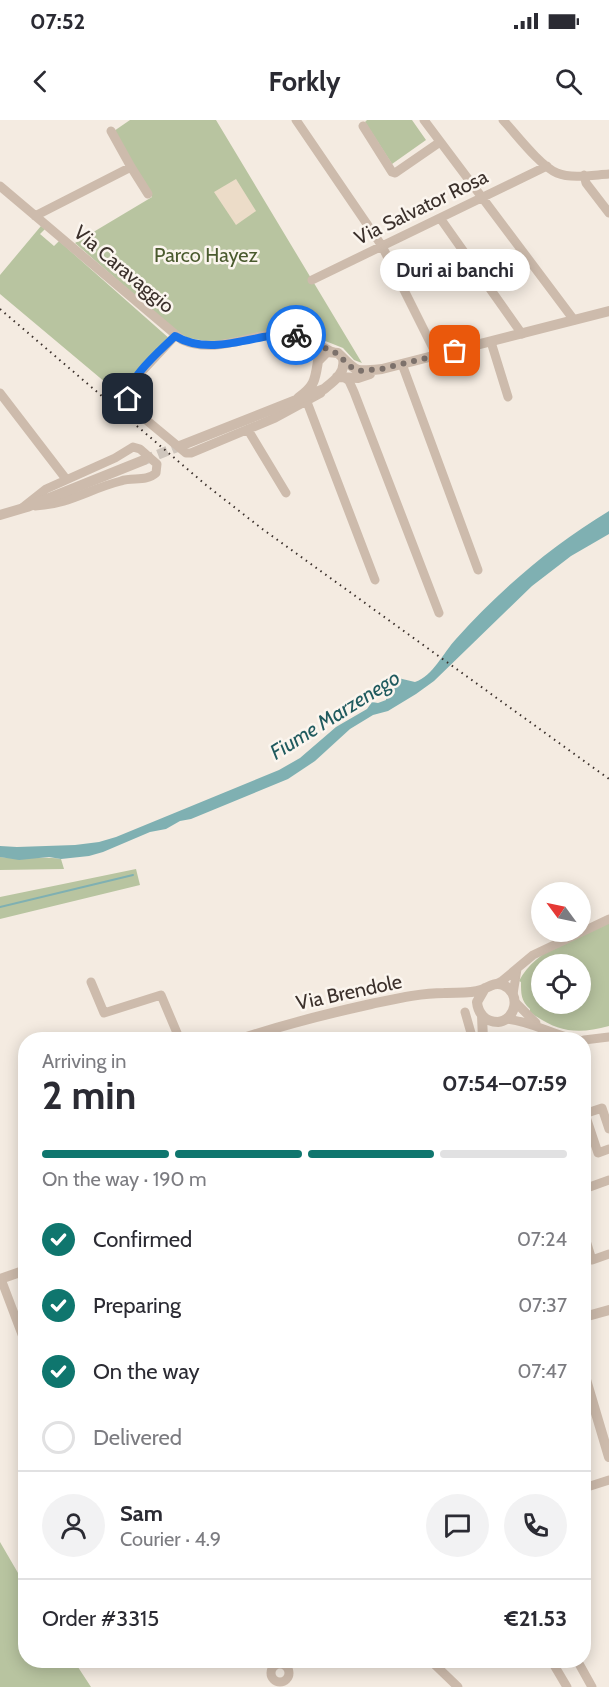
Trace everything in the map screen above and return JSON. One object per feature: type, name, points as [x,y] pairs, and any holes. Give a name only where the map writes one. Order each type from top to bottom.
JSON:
[{"type":"street","points":[[296,120],[382,246],[437,356]]},
{"type":"street","points":[[424,120],[574,320]]},
{"type":"street","points":[[503,120],[556,173],[568,176],[609,174]]},
{"type":"street","points":[[363,126],[392,172],[395,173],[440,142]]},
{"type":"street","points":[[111,131],[148,194]]},
{"type":"street","name":"Via Salvator Rosa","points":[[312,280],[547,166]]},
{"type":"street","points":[[35,216],[131,167]]},
{"type":"street","points":[[588,175],[586,183],[609,213]]},
{"type":"street","name":"Via Caravaggio","points":[[0,186],[175,336],[188,343],[226,344],[286,333],[296,334],[339,356]]},
{"type":"street","points":[[440,218],[522,334]]},
{"type":"street","points":[[427,286],[472,263]]},
{"type":"street","points":[[180,446],[303,400],[313,384],[320,358],[324,353],[339,356],[356,370],[381,369],[609,311]]},
{"type":"street","points":[[175,336],[130,385],[128,395],[131,406],[186,453],[248,430],[324,389],[339,377],[344,369],[339,356]]},
{"type":"street","points":[[308,340],[324,377],[357,378],[381,369]]},
{"type":"street","points":[[491,342],[508,397]]},
{"type":"street","points":[[402,364],[478,570]]},
{"type":"street","points":[[355,394],[356,387],[367,376]]},
{"type":"street","points":[[339,377],[349,381],[355,394],[439,613]]},
{"type":"street","points":[[0,393],[66,479]]},
{"type":"street","points":[[303,400],[375,580]]},
{"type":"street","points":[[248,430],[286,493]]},
{"type":"street","points":[[133,447],[143,451],[156,462],[158,467],[156,473],[149,478],[119,481],[59,504],[25,507],[36,495],[115,458],[133,447]]},
{"type":"street","points":[[0,515],[144,460]]},
{"type":"street","points":[[484,1032],[478,996],[485,988],[496,984],[533,955],[609,920]]},
{"type":"street","points":[[489,1032],[512,1014],[517,969]]},
{"type":"street","points":[[91,982],[104,1013],[161,995],[177,1032]]},
{"type":"street","points":[[496,984],[508,988],[514,998],[540,1026]]},
{"type":"street","name":"Via Brendole","points":[[272,1032],[345,1010],[409,996],[477,991],[485,988]]},
{"type":"street","points":[[450,993],[468,999],[486,1019],[540,1026],[553,1032]]},
{"type":"street","points":[[465,1012],[471,1032]]},
{"type":"street","points":[[591,1039],[609,1037]]},
{"type":"street","points":[[591,1112],[602,1108],[609,1129]]},
{"type":"street","points":[[591,1134],[598,1153],[609,1149]]},
{"type":"street","points":[[591,1186],[609,1180]]},
{"type":"street","points":[[591,1257],[592,1260],[609,1254]]},
{"type":"street","points":[[18,1273],[1,1279],[18,1324]]},
{"type":"street","points":[[591,1315],[609,1310]]},
{"type":"street","points":[[591,1405],[609,1457]]},
{"type":"street","points":[[591,1486],[609,1480]]},
{"type":"street","points":[[272,1673],[283,1684],[289,1673],[287,1668]]},
{"type":"street","points":[[438,1668],[458,1687]]},
{"type":"street","points":[[556,1668],[567,1687]]},
{"type":"street","points":[[581,1668],[592,1687]]},
{"type":"green space","name":"Parco Hayez","points":[[130,120],[216,120],[362,363],[354,360],[343,348],[295,329],[212,342],[188,338],[177,332],[75,243],[152,197],[114,131]]},
{"type":"green space","points":[[367,120],[412,120],[426,140],[392,164],[365,122]]},
{"type":"green space","points":[[41,226],[45,229],[40,234],[54,246],[59,241],[171,340],[118,393],[0,294],[0,275]]},
{"type":"green space","points":[[0,857],[61,859],[64,869],[0,870]]},
{"type":"green space","points":[[136,869],[140,885],[0,919],[0,897]]},
{"type":"green space","points":[[609,922],[609,1026],[577,1031],[558,1028],[533,1014],[591,1014],[591,954],[544,954],[564,942],[591,942],[591,930]]},
{"type":"green space","points":[[531,966],[531,1013],[523,1000],[519,981]]},
{"type":"green space","points":[[0,1542],[18,1573],[18,1668],[79,1668],[91,1687],[0,1687]]},
{"type":"shaded area","points":[[236,179],[256,211],[236,225],[214,192]]},
{"type":"water","points":[[609,511],[609,534],[571,556],[532,586],[434,681],[388,711],[373,715],[350,729],[315,761],[288,779],[191,819],[180,821],[166,829],[150,832],[89,856],[19,860],[0,857],[0,846],[75,845],[116,837],[279,770],[300,758],[336,727],[367,709],[372,702],[378,703],[386,700],[391,682],[394,680],[398,678],[415,682],[427,675],[456,639],[509,586],[567,539]]},
{"type":"waterway","points":[[0,907],[133,875]]},
{"type":"tunnel","points":[[144,460],[180,446]]},
{"type":"railway","points":[[0,309],[206,485],[261,528],[609,779]]},
{"type":"way so far","points":[[296,335],[338,354],[352,369],[359,371],[381,369],[455,351]]},
{"type":"place","name":"Duri ai banchi","points":[[455,351]]},
{"type":"route","points":[[128,399],[128,390],[134,380],[175,336],[193,345],[214,345],[282,334],[296,335]]},
{"type":"water label","name":"Fiume Marzenego","points":[[335,715]]}]
